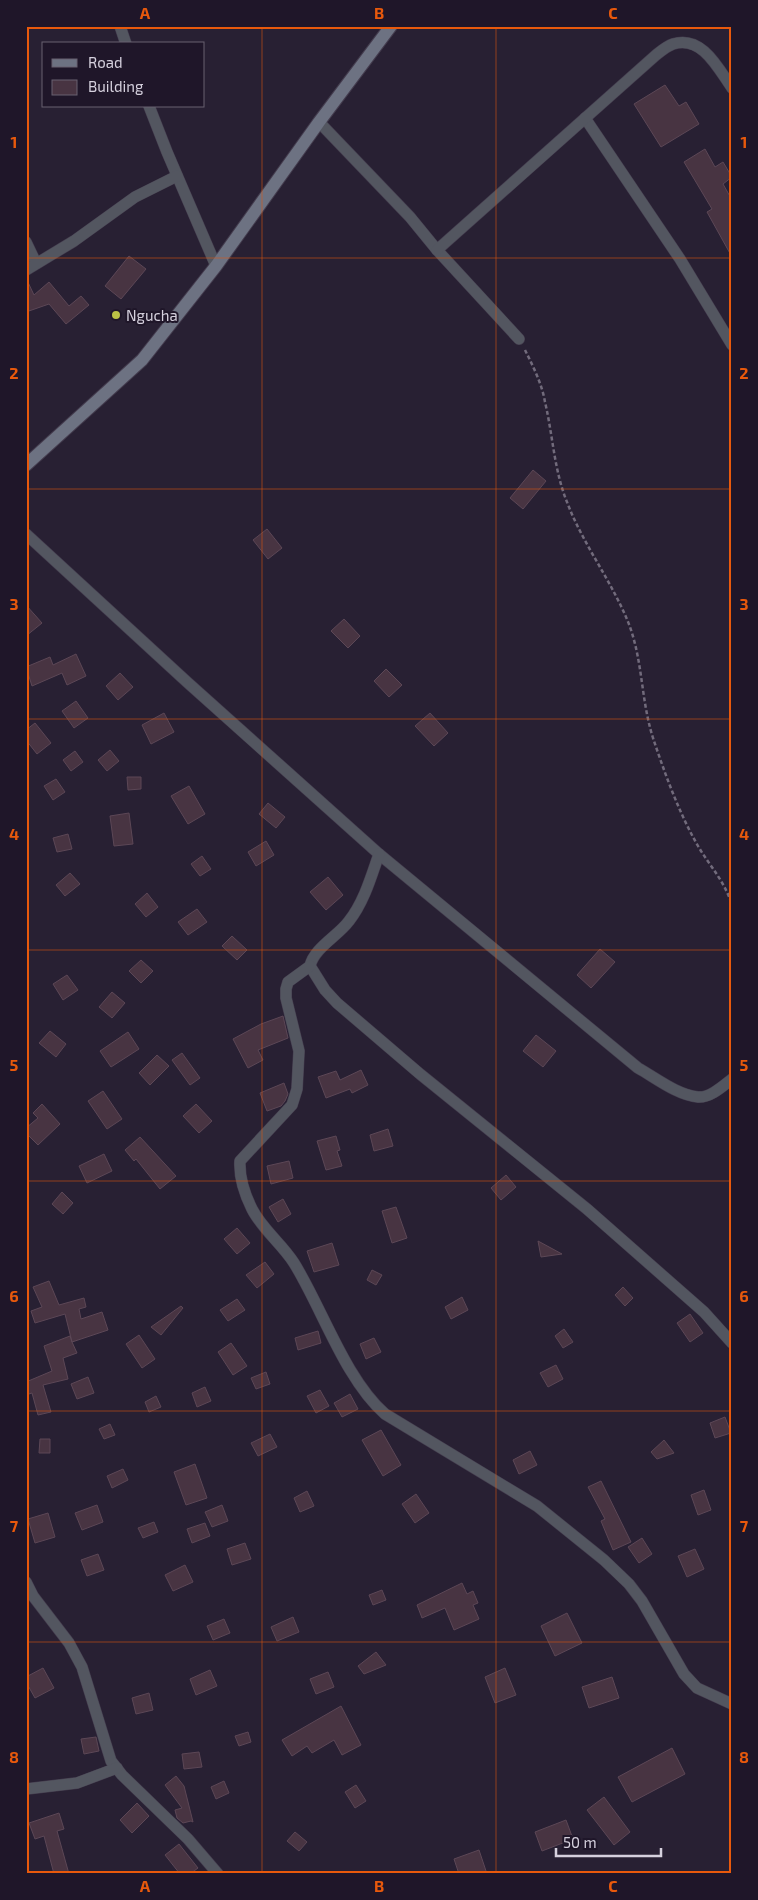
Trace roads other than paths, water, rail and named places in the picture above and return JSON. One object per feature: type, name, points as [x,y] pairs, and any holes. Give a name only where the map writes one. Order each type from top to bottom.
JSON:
[{"type":"main road","points":[[26,465],[142,360],[216,266],[319,122],[391,26]]},
{"type":"street","points":[[120,26],[125,42]]},
{"type":"street","points":[[437,250],[656,54],[673,44],[690,43],[708,54],[732,88]]},
{"type":"street","points":[[150,108],[216,266]]},
{"type":"street","points":[[586,118],[680,259],[732,345]]},
{"type":"street","points":[[319,122],[410,218],[519,339]]},
{"type":"street","points":[[26,242],[31,266],[74,241],[135,198],[177,176]]},
{"type":"street","points":[[26,534],[179,676],[379,854],[638,1068],[674,1089],[699,1097],[720,1089],[732,1079]]},
{"type":"street","points":[[379,854],[368,887],[350,920],[312,957],[310,966],[288,982],[286,998],[299,1051],[297,1089],[292,1105],[240,1161],[239,1172],[243,1188],[258,1220],[272,1234],[294,1263],[340,1350],[373,1404],[385,1414],[537,1506],[604,1560],[629,1584],[642,1601],[684,1674],[697,1688],[732,1704]]},
{"type":"street","points":[[310,966],[324,990],[337,1003],[420,1074],[586,1209],[704,1312],[732,1343]]},
{"type":"street","points":[[26,1582],[33,1596],[69,1643],[82,1667],[97,1710],[106,1745],[116,1768],[171,1820],[218,1874]]},
{"type":"street","points":[[26,1789],[77,1783],[116,1768]]},
{"type":"place","name":"Ngucha","points":[[116,315]]}]
